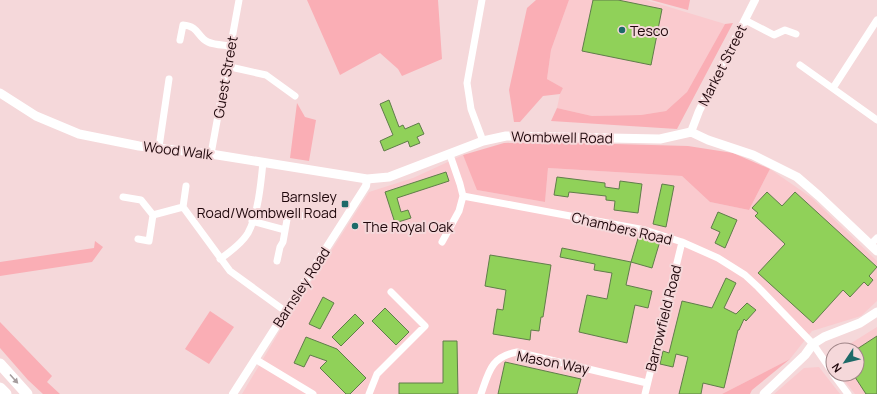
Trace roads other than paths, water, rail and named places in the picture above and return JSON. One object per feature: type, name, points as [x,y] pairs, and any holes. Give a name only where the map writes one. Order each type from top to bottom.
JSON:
[{"type":"highway","points":[[0,364],[27,394]]},
{"type":"highway","points":[[0,388],[6,394]]},
{"type":"main road","name":"Wood Walk","points":[[0,93],[36,116],[79,134],[139,146],[159,147],[211,154],[366,179]]},
{"type":"main road","name":"Wombwell Road","points":[[366,179],[389,177],[450,155],[483,141],[506,136],[528,135],[660,139],[691,132]]},
{"type":"main road","points":[[691,132],[708,140],[753,155],[797,177],[875,245]]},
{"type":"main road","points":[[764,394],[805,355],[813,344],[824,337],[860,323],[877,312]]},
{"type":"street","name":"Guest Street","points":[[211,154],[239,0]]},
{"type":"street","points":[[482,0],[467,83],[471,109],[483,141]]},
{"type":"street","name":"Market Street","points":[[691,132],[699,111],[755,0]]},
{"type":"street","points":[[745,20],[774,35],[785,30],[796,34]]},
{"type":"street","points":[[833,88],[877,20]]},
{"type":"street","points":[[180,40],[183,25],[185,25],[195,28],[207,42],[230,46]]},
{"type":"street","points":[[800,65],[877,120]]},
{"type":"street","points":[[226,66],[266,75],[295,96]]},
{"type":"street","points":[[159,147],[169,79]]},
{"type":"street","points":[[442,242],[459,211],[462,196],[460,184],[450,155]]},
{"type":"street","points":[[220,259],[230,252],[247,234],[252,221],[263,162]]},
{"type":"street","name":"Barnsley Road","points":[[232,394],[366,186],[366,179]]},
{"type":"street","points":[[186,186],[183,207],[220,259],[230,271],[285,311]]},
{"type":"street","name":"Chambers Road","points":[[462,196],[645,230],[682,242],[718,258],[745,275],[813,344],[825,362]]},
{"type":"street","points":[[123,197],[141,200],[154,215]]},
{"type":"street","points":[[154,215],[183,207]]},
{"type":"street","points":[[277,261],[280,247],[283,242],[288,214],[304,216]]},
{"type":"street","points":[[138,239],[149,241],[154,215]]},
{"type":"street","points":[[252,221],[285,230]]},
{"type":"street","name":"Barrowfield Road","points":[[645,394],[682,242]]},
{"type":"street","points":[[369,394],[377,374],[425,326],[391,292]]},
{"type":"street","name":"Mason Way","points":[[481,394],[489,369],[503,354],[517,352],[647,383]]},
{"type":"street","points":[[255,359],[314,394]]},
{"type":"street","name":"Chambers Road","points":[[839,382],[848,394]]},
{"type":"place","name":"Tesco","points":[[622,30]]},
{"type":"place","name":"Barnsley Road/Wombwell Road","points":[[345,204]]},
{"type":"place","name":"The Royal Oak","points":[[355,226]]}]
